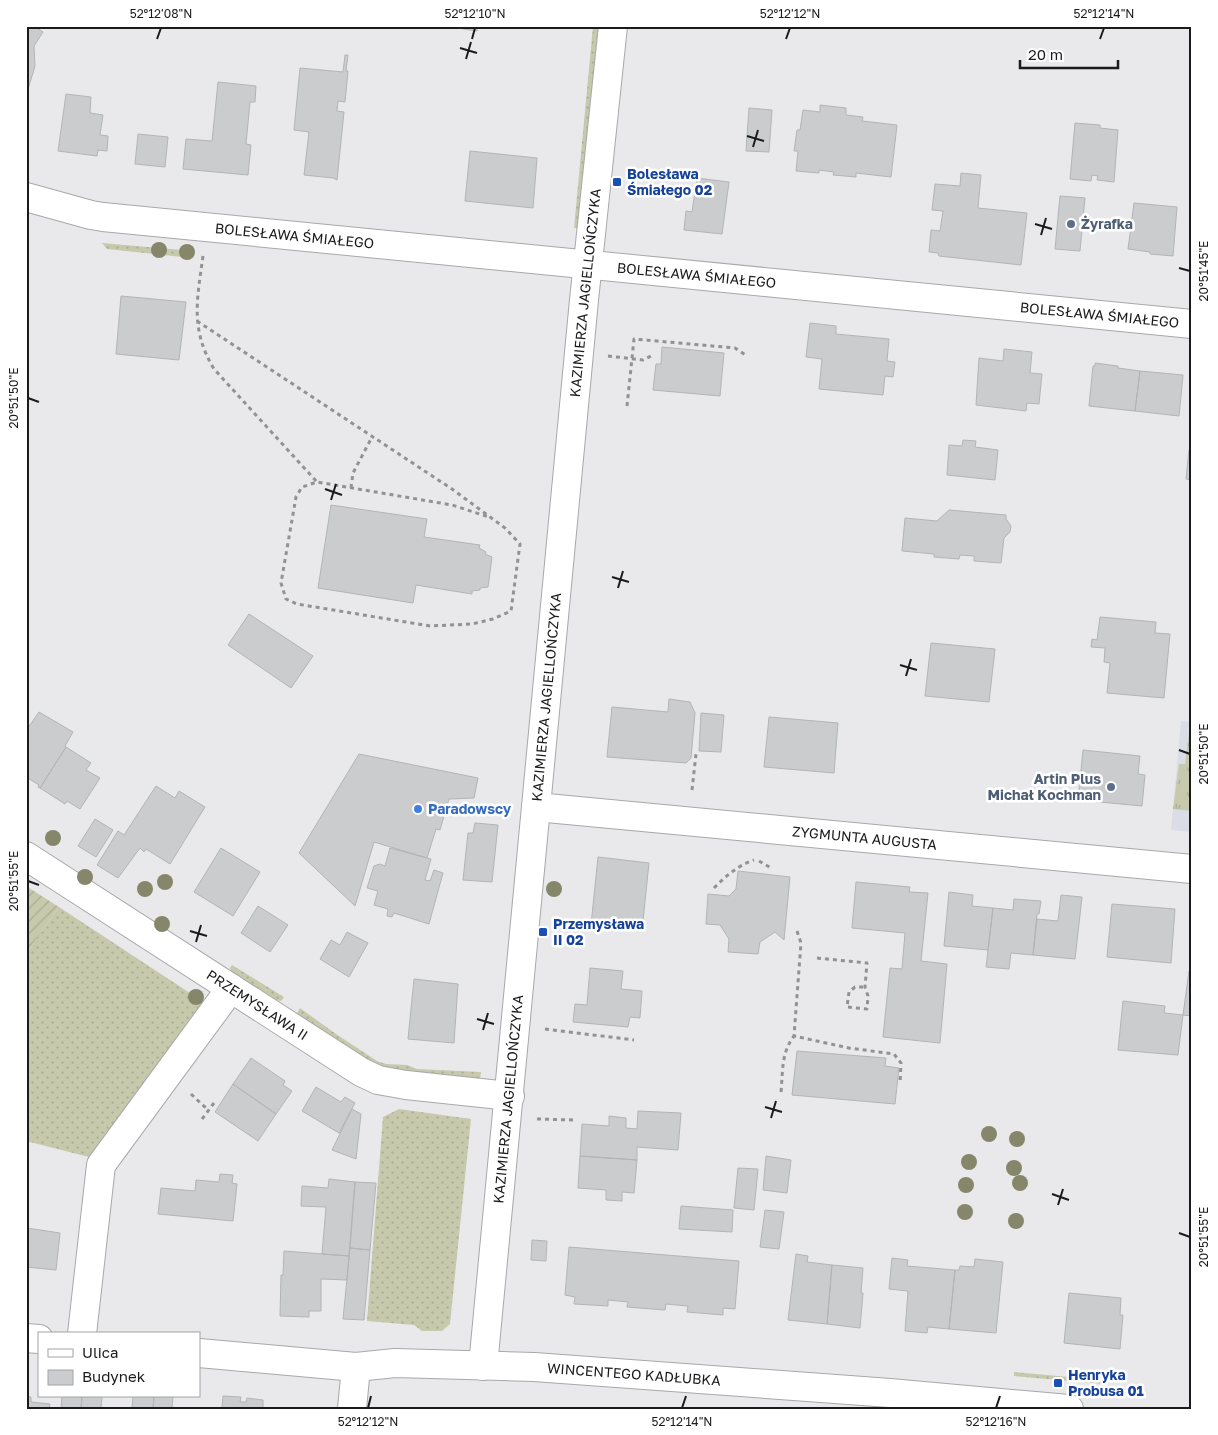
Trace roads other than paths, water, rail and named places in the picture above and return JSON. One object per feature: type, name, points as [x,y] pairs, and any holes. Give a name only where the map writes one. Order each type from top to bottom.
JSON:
[{"type":"street","name":"KAZIMIERZA JAGIELLOŃCZYKA","points":[[483,1366],[613,26]]},
{"type":"street","name":"BOLESŁAWA ŚMIAŁEGO","points":[[26,197],[91,215],[207,228],[1192,324]]},
{"type":"street","name":"ZYGMUNTA AUGUSTA","points":[[536,807],[1192,869]]},
{"type":"street","name":"PRZEMYSŁAWA II","points":[[26,856],[361,1072],[378,1080],[406,1085],[510,1096]]},
{"type":"street","points":[[82,1332],[101,1164],[232,988]]},
{"type":"street","name":"WINCENTEGO KADŁUBKA","points":[[200,1353],[356,1367],[395,1364],[534,1367],[889,1401],[1069,1409]]},
{"type":"street","points":[[352,1409],[356,1367]]},
{"type":"place","name":"Bolesława Śmiałego 02","points":[[617,182]]},
{"type":"place","name":"Żyrafka","points":[[1071,224]]},
{"type":"place","name":"Artin Plus Michał Kochman","points":[[1111,787]]},
{"type":"place","name":"Paradowscy","points":[[418,809]]},
{"type":"place","name":"Przemysława II 02","points":[[543,932]]},
{"type":"place","name":"Henryka Probusa 01","points":[[1058,1383]]}]
